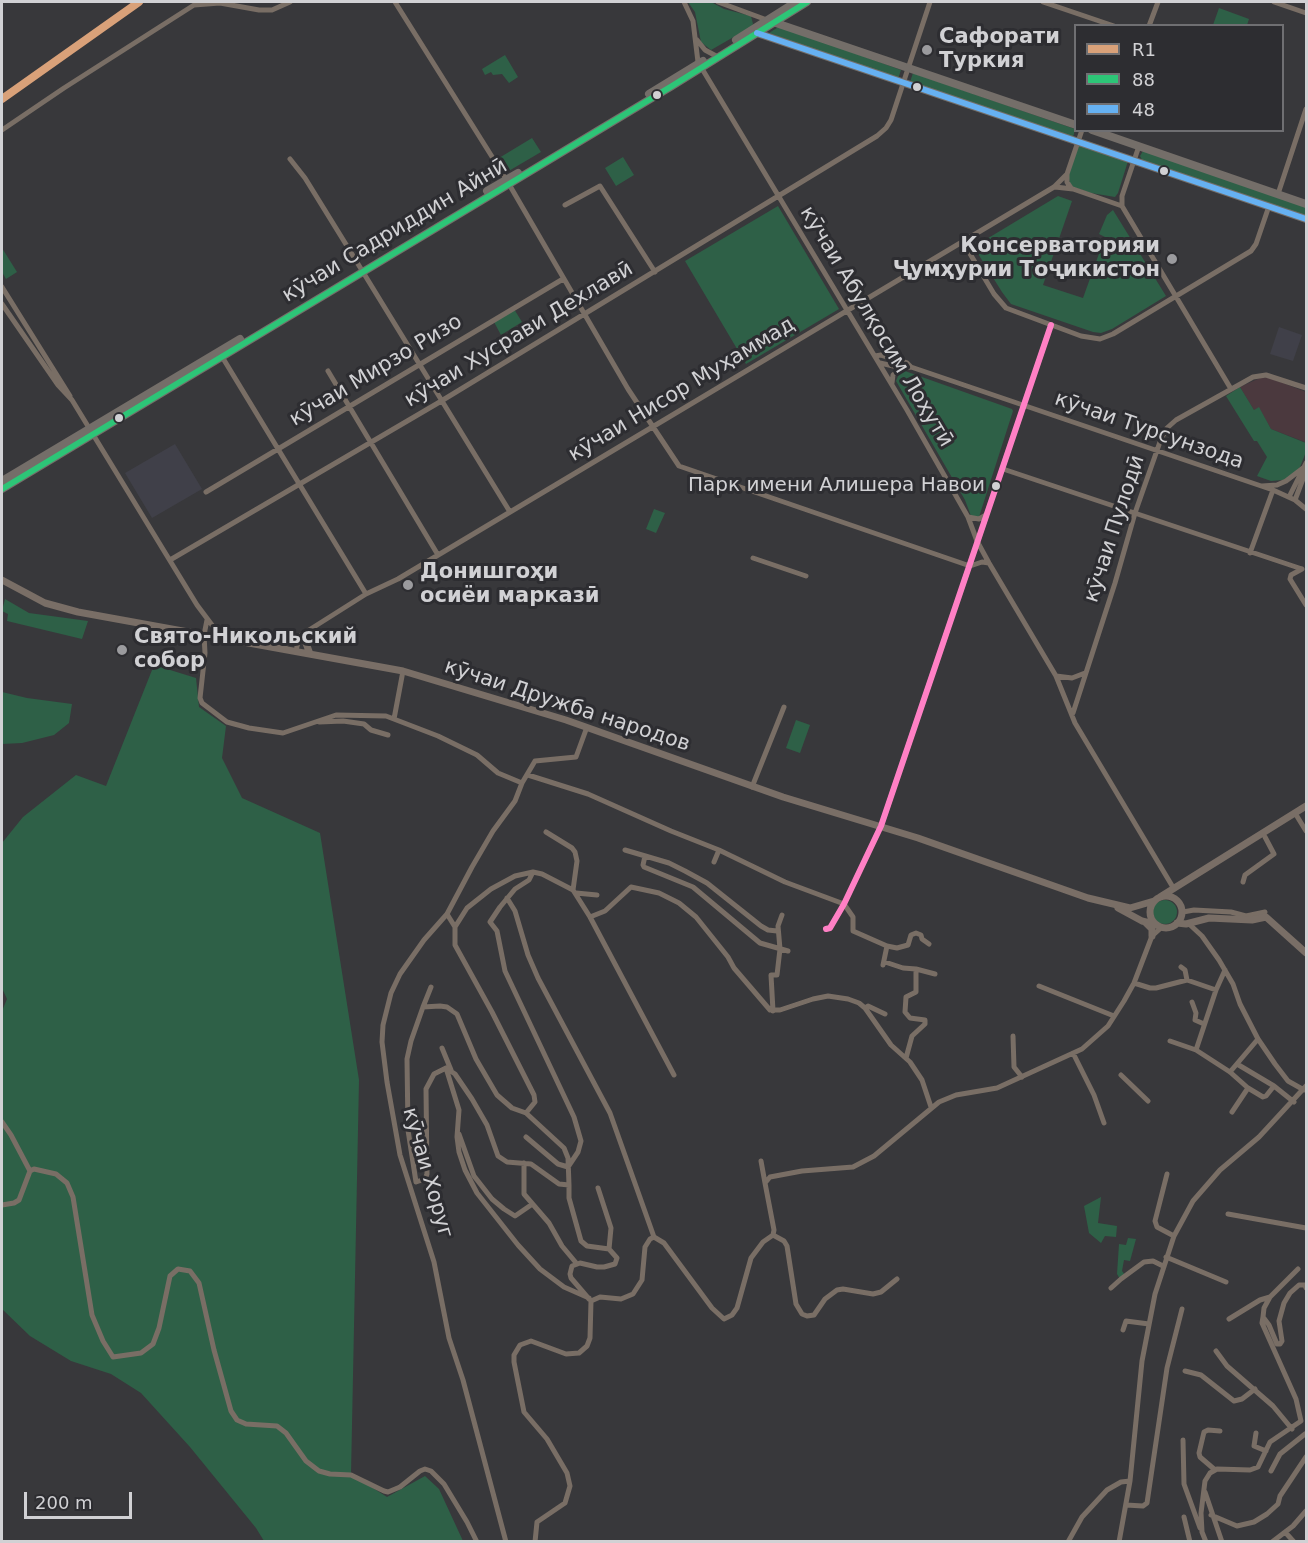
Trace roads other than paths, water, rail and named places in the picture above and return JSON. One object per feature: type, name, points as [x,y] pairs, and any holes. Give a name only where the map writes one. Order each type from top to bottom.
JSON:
[{"type":"highway","name":"кӯчаи Садриддин Айнӣ","points":[[2,481],[362,270],[700,65],[757,33],[796,2]]},
{"type":"highway","name":"кӯчаи Садриддин Айнӣ","points":[[716,56],[771,21],[807,2]]},
{"type":"highway","points":[[771,21],[1074,124]]},
{"type":"highway","points":[[757,33],[1306,219]]},
{"type":"highway","points":[[1112,134],[1138,146],[1306,204]]},
{"type":"highway","name":"кӯчаи Садриддин Айнӣ","points":[[2,489],[92,430]]},
{"type":"main road","name":"кӯчаи Дружба народов","points":[[2,580],[33,598],[57,606],[403,671],[587,727],[752,787],[881,826],[1113,905]]},
{"type":"main road","points":[[303,635],[310,654]]},
{"type":"main road","points":[[1159,926],[1150,913],[1157,899],[1306,806]]},
{"type":"main road","points":[[1174,889],[1182,911],[1198,920]]},
{"type":"main road","points":[[1113,905],[1130,908],[1170,897],[1177,902]]},
{"type":"main road","points":[[1113,905],[1152,928],[1152,936]]},
{"type":"main road","points":[[1177,923],[1182,911]]},
{"type":"main road","points":[[1142,921],[1170,927],[1177,923],[1215,918],[1252,920],[1266,917],[1306,953]]},
{"type":"street","points":[[2,130],[63,88],[194,5],[220,3],[272,10],[290,2]]},
{"type":"street","points":[[394,2],[507,182],[563,279],[679,465],[970,566],[982,562],[989,563]]},
{"type":"street","points":[[684,2],[691,14],[700,65]]},
{"type":"street","points":[[718,2],[771,21]]},
{"type":"street","points":[[903,82],[930,2]]},
{"type":"street","points":[[1042,2],[1108,24]]},
{"type":"street","points":[[1150,24],[1158,2]]},
{"type":"street","points":[[1274,2],[1306,13]]},
{"type":"street","points":[[696,39],[703,49],[716,56]]},
{"type":"street","name":"кӯчаи Абулқосим Лоҳутӣ","points":[[700,65],[880,363],[969,517],[977,541],[1056,676],[1076,723],[1174,889]]},
{"type":"street","name":"кӯчаи Хусрави Дехлавӣ","points":[[170,560],[442,401],[882,132],[891,120],[903,82]]},
{"type":"street","points":[[1278,194],[1306,109]]},
{"type":"street","name":"кӯчаи Нисор Муҳаммад","points":[[279,649],[366,594],[398,579],[1054,187],[1067,174],[1081,132]]},
{"type":"street","points":[[1138,146],[1122,196],[1122,206],[1231,389]]},
{"type":"street","points":[[290,159],[305,178],[510,512]]},
{"type":"street","points":[[1067,174],[1068,183],[1073,189]]},
{"type":"street","points":[[565,205],[600,186],[655,272]]},
{"type":"street","points":[[1054,187],[1073,189],[1122,206]]},
{"type":"street","points":[[1114,202],[1122,196]]},
{"type":"street","points":[[963,242],[1003,305],[1087,338],[1102,339],[1251,252],[1269,206]]},
{"type":"street","name":"кӯчаи Мирзо Ризо","points":[[206,492],[563,279]]},
{"type":"street","points":[[2,287],[72,400]]},
{"type":"street","points":[[2,304],[92,430],[207,620],[221,637]]},
{"type":"street","points":[[826,929],[830,928],[844,904],[881,826],[1051,325]]},
{"type":"street","points":[[220,353],[366,594]]},
{"type":"street","name":"кӯчаи Турсунзода","points":[[875,356],[907,363],[910,367],[1273,490],[1292,498],[1306,508]]},
{"type":"street","points":[[880,363],[902,369]]},
{"type":"street","points":[[892,384],[894,375],[910,367]]},
{"type":"street","points":[[327,371],[438,555]]},
{"type":"street","name":"кӯчаи Пулодӣ","points":[[1072,712],[1115,583],[1135,513],[1164,432],[1170,424],[1253,377],[1266,375],[1306,388]]},
{"type":"street","points":[[1260,486],[1286,481],[1305,467]]},
{"type":"street","points":[[1292,498],[1305,467]]},
{"type":"street","points":[[1003,469],[1302,569],[1291,575],[1290,579],[1306,605]]},
{"type":"street","points":[[1250,553],[1273,490]]},
{"type":"street","points":[[969,517],[979,519],[987,514]]},
{"type":"street","points":[[753,558],[806,576]]},
{"type":"street","points":[[207,620],[200,692],[202,703],[227,722],[283,733],[336,715],[384,716],[477,755],[498,773],[522,783]]},
{"type":"street","name":"кӯчаи Нисор Муҳаммад","points":[[296,651],[309,628]]},
{"type":"street","points":[[394,719],[403,671]]},
{"type":"street","points":[[1056,676],[1072,678],[1085,673]]},
{"type":"street","points":[[752,787],[784,706]]},
{"type":"street","points":[[314,722],[355,722],[388,735]]},
{"type":"street","name":"кӯчаи Хоруг","points":[[506,1542],[463,1380],[449,1338],[434,1262],[400,1155],[392,1119],[383,1050],[383,1025],[391,993],[400,974],[424,940],[447,914],[493,831],[515,801],[535,761],[576,757],[587,727]]},
{"type":"street","points":[[528,775],[588,794],[719,850],[785,882],[844,904],[853,917],[853,931],[887,946],[897,948],[908,945],[911,935],[915,933],[921,935],[929,945]]},
{"type":"street","points":[[1295,813],[1306,831]]},
{"type":"street","points":[[546,832],[575,852],[577,861],[574,892],[590,916],[674,1075]]},
{"type":"street","points":[[1243,882],[1245,875],[1274,854],[1265,837]]},
{"type":"street","points":[[625,850],[669,863],[696,877],[735,904],[761,926],[777,931]]},
{"type":"street","points":[[714,862],[719,850]]},
{"type":"street","points":[[645,856],[644,867],[688,884],[760,943],[788,951]]},
{"type":"street","points":[[533,872],[530,880],[520,885],[492,916],[491,924],[498,935],[505,971],[574,1117],[580,1135],[580,1146],[568,1167]]},
{"type":"street","points":[[526,1113],[535,1098],[455,945],[456,927],[467,908],[491,889],[515,876],[533,872],[542,874],[574,892],[597,895]]},
{"type":"street","points":[[590,916],[605,911],[631,887],[648,890],[679,903],[696,917],[729,957],[748,987],[766,1007],[773,1011],[828,996],[848,999],[885,1014]]},
{"type":"street","points":[[507,898],[515,911],[528,955],[542,986],[610,1113],[654,1237],[668,1248],[717,1315],[724,1319],[732,1315],[737,1308],[752,1258],[763,1242],[773,1235],[761,1161]]},
{"type":"street","points":[[1182,911],[1231,912],[1246,916],[1265,912]]},
{"type":"street","points":[[447,914],[456,927]]},
{"type":"street","points":[[773,1011],[771,975],[777,975],[780,949],[777,931],[782,915]]},
{"type":"street","points":[[1120,1541],[1130,1481],[1142,1361],[1163,1266],[1174,1236],[1193,1201],[1220,1170],[1258,1137],[1305,1088],[1288,1081],[1258,1039],[1225,970],[1202,936],[1188,923]]},
{"type":"street","points":[[765,1183],[774,1176],[802,1171],[835,1170],[861,1164],[890,1144],[931,1107],[956,1095],[997,1088],[1073,1053],[1108,1026],[1134,983],[1152,936],[1159,926]]},
{"type":"street","points":[[887,946],[884,964],[916,969],[935,975]]},
{"type":"street","points":[[1181,967],[1185,970],[1187,980]]},
{"type":"street","points":[[906,1058],[912,1036],[925,1024],[925,1020],[910,1018],[905,1012],[906,997],[916,992],[916,969]]},
{"type":"street","points":[[1196,1050],[1225,970]]},
{"type":"street","points":[[1134,983],[1156,988],[1187,980],[1216,990]]},
{"type":"street","points":[[1039,986],[1114,1016]]},
{"type":"street","points":[[416,1182],[408,1130],[407,1059],[411,1041],[431,987]]},
{"type":"street","points":[[859,999],[891,1045],[906,1058],[922,1080],[931,1107]]},
{"type":"street","points":[[1192,1002],[1196,1013],[1195,1020],[1204,1024]]},
{"type":"street","points":[[423,1007],[447,1007],[457,1014],[476,1059],[493,1089],[506,1105],[526,1113],[564,1148],[568,1158],[569,1198],[581,1241],[587,1246],[609,1249],[617,1258],[612,1265],[597,1267],[577,1264],[562,1246],[549,1223],[531,1205],[523,1190],[524,1163]]},
{"type":"street","points":[[1012,1036],[1014,1067],[1022,1077]]},
{"type":"street","points":[[1230,1072],[1258,1039]]},
{"type":"street","points":[[1170,1041],[1196,1050],[1264,1097],[1274,1086]]},
{"type":"street","points":[[442,1048],[459,1110],[459,1152],[465,1170],[485,1204],[540,1269],[564,1287],[590,1300],[621,1299],[633,1294],[642,1280],[645,1247],[654,1237]]},
{"type":"street","points":[[1073,1053],[1094,1095],[1104,1123]]},
{"type":"street","points":[[1237,1064],[1274,1086],[1294,1102]]},
{"type":"street","points":[[448,1069],[465,1086],[480,1112],[495,1152],[507,1162],[524,1163],[537,1167],[559,1184],[569,1185]]},
{"type":"street","points":[[409,1185],[425,1179],[427,1174],[426,1089],[434,1074],[448,1069]]},
{"type":"street","points":[[1121,1075],[1149,1101]]},
{"type":"street","points":[[1232,1112],[1248,1088]]},
{"type":"street","points":[[2,1122],[30,1172]]},
{"type":"street","points":[[458,1127],[470,1169],[492,1199],[515,1216],[531,1205]]},
{"type":"street","points":[[526,1137],[558,1164],[568,1167]]},
{"type":"street","points":[[2,1205],[19,1200],[30,1172],[36,1169],[56,1174],[63,1179],[70,1189],[92,1315],[113,1357],[141,1353],[153,1344],[159,1328],[170,1276],[175,1270],[182,1268],[190,1271],[199,1283],[214,1350],[231,1411],[237,1420],[246,1424],[277,1426],[286,1433],[302,1455],[319,1471],[330,1474],[351,1474],[384,1491],[388,1492],[400,1487],[420,1471],[425,1469],[431,1471],[444,1484],[477,1542]]},
{"type":"street","points":[[1167,1174],[1155,1221],[1159,1228],[1174,1236]]},
{"type":"street","points":[[598,1188],[610,1228],[609,1249]]},
{"type":"street","points":[[1228,1214],[1306,1228]]},
{"type":"street","points":[[773,1235],[784,1241],[787,1246],[796,1304],[802,1314],[807,1316],[814,1315],[825,1299],[837,1290],[843,1288],[873,1294],[881,1292],[897,1279]]},
{"type":"street","points":[[1166,1257],[1226,1282]]},
{"type":"street","points":[[1112,1288],[1144,1262],[1153,1261],[1163,1266]]},
{"type":"street","points":[[535,1542],[537,1522],[566,1503],[570,1486],[567,1473],[548,1439],[524,1412],[514,1354],[520,1345],[531,1341],[566,1354],[579,1353],[587,1346],[590,1338],[590,1300],[571,1278],[571,1269],[577,1264]]},
{"type":"street","points":[[1271,1471],[1280,1454],[1306,1435],[1296,1399],[1264,1328],[1263,1317],[1264,1308],[1270,1297],[1298,1269]]},
{"type":"street","points":[[1263,1317],[1269,1325],[1274,1340],[1280,1344],[1282,1341],[1279,1321],[1284,1303],[1299,1285],[1305,1285],[1306,1288]]},
{"type":"street","points":[[1229,1319],[1260,1300],[1270,1297]]},
{"type":"street","points":[[1126,1505],[1143,1506],[1147,1503],[1167,1368],[1182,1309]]},
{"type":"street","points":[[1123,1330],[1126,1321],[1149,1324]]},
{"type":"street","points":[[1216,1351],[1227,1366],[1273,1406],[1292,1429]]},
{"type":"street","points":[[1185,1371],[1201,1376],[1234,1401],[1242,1399],[1255,1389]]},
{"type":"street","points":[[1220,1431],[1204,1432],[1200,1457],[1214,1469],[1255,1469],[1260,1465],[1268,1446],[1276,1437],[1292,1429],[1301,1421]]},
{"type":"street","points":[[1256,1433],[1254,1446],[1266,1451]]},
{"type":"street","points":[[1183,1440],[1184,1480],[1192,1509],[1206,1542]]},
{"type":"street","points":[[1212,1515],[1237,1526],[1254,1522],[1267,1515],[1278,1504],[1280,1496],[1306,1457]]},
{"type":"street","points":[[1202,1532],[1201,1513],[1204,1489],[1208,1475],[1214,1469]]},
{"type":"street","points":[[1068,1542],[1092,1504],[1114,1485],[1130,1481]]},
{"type":"street","points":[[1204,1489],[1222,1542]]},
{"type":"street","points":[[1272,1542],[1299,1521],[1306,1511]]},
{"type":"street","points":[[1184,1517],[1190,1542]]},
{"type":"street","points":[[1285,1532],[1294,1542]]},
{"type":"place","name":"Сафорати Туркия","points":[[927,50]]},
{"type":"place","name":"Консерваторияи Ҷумҳурии Тоҷикистон","points":[[1172,259]]},
{"type":"place","name":"Парк имени Алишера Навои","points":[[996,486]]},
{"type":"place","name":"Донишгоҳи осиёи марказӣ","points":[[408,585]]},
{"type":"place","name":"Свято-Никольский собор","points":[[122,650]]}]
